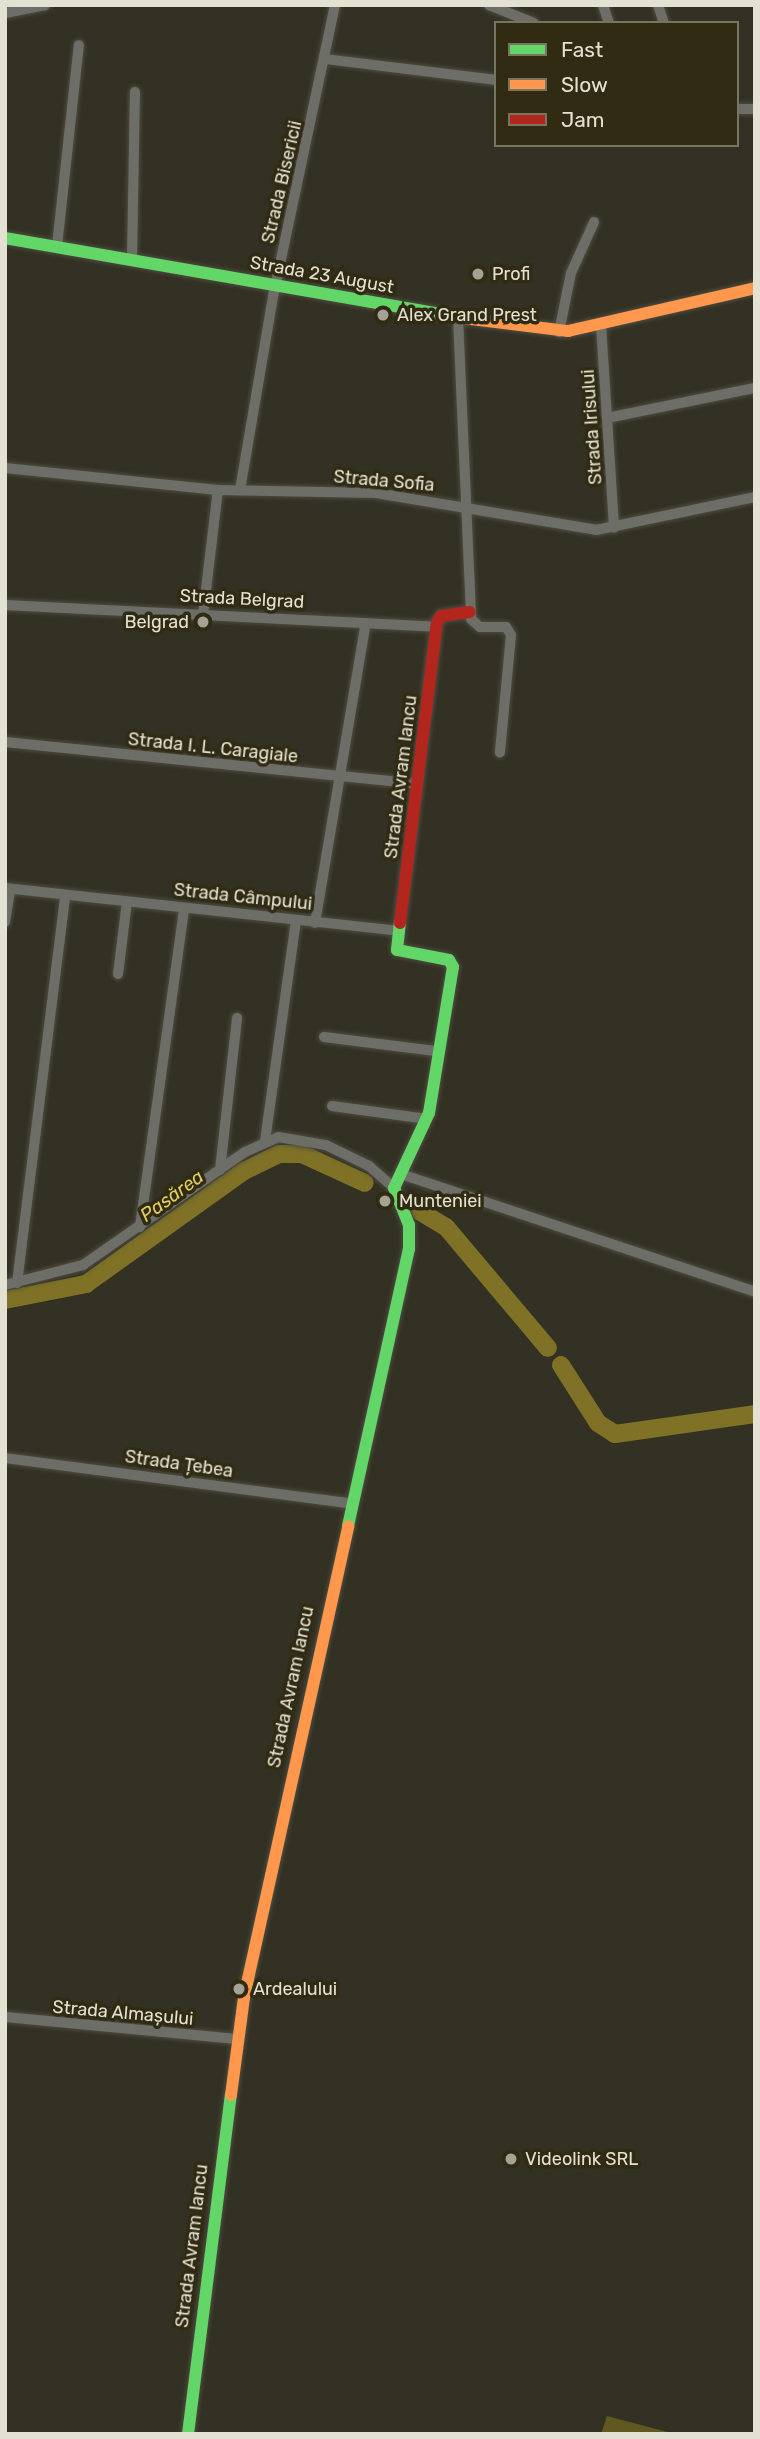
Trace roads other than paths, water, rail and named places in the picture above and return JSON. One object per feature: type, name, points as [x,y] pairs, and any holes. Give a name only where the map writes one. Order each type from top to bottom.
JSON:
[{"type":"street","points":[[5,13],[45,5]]},
{"type":"street","name":"Strada Bisericii","points":[[240,490],[275,285],[335,5]]},
{"type":"street","points":[[496,6],[530,21]]},
{"type":"street","points":[[57,246],[79,46]]},
{"type":"street","points":[[325,59],[494,80]]},
{"type":"street","points":[[132,260],[135,92]]},
{"type":"street","points":[[559,332],[571,273],[594,222]]},
{"type":"street","name":"Strada 23 August","points":[[5,238],[458,317],[559,332],[755,288]]},
{"type":"street","points":[[458,317],[470,612],[474,625],[511,631],[500,752]]},
{"type":"street","name":"Strada Irisului","points":[[601,324],[614,528]]},
{"type":"street","points":[[607,418],[755,388]]},
{"type":"street","name":"Strada Sofia","points":[[5,468],[218,490],[368,493],[466,504],[583,529],[614,528],[755,497]]},
{"type":"street","points":[[203,615],[218,490]]},
{"type":"street","name":"Strada Belgrad","points":[[5,605],[436,626],[441,616],[470,612]]},
{"type":"street","points":[[314,923],[366,623]]},
{"type":"street","name":"Strada Avram Iancu","points":[[400,931],[436,626]]},
{"type":"street","name":"Strada I. L. Caragiale","points":[[5,742],[417,785]]},
{"type":"street","points":[[5,922],[7,888]]},
{"type":"street","name":"Strada Câmpului","points":[[7,888],[400,931]]},
{"type":"street","points":[[17,1283],[65,895]]},
{"type":"street","points":[[118,974],[127,902]]},
{"type":"street","points":[[140,1227],[184,908]]},
{"type":"street","points":[[265,1141],[296,920]]},
{"type":"street","points":[[5,1285],[83,1265],[265,1141],[313,1140],[369,1167],[394,1188],[428,1119],[435,1051],[452,963],[399,954],[400,931]]},
{"type":"street","points":[[220,1170],[237,1018]]},
{"type":"street","points":[[324,1037],[435,1051]]},
{"type":"street","points":[[332,1106],[428,1119]]},
{"type":"street","points":[[401,1174],[755,1292]]},
{"type":"street","name":"Strada Avram Iancu","points":[[188,2434],[237,2039],[348,1503],[409,1250],[409,1225],[394,1188]]},
{"type":"street","name":"Strada Țebea","points":[[5,1458],[348,1503]]},
{"type":"street","name":"Strada Almașului","points":[[5,2017],[237,2039]]},
{"type":"waterway","name":"Pasărea","points":[[5,1300],[86,1284],[244,1171],[279,1154],[302,1154],[365,1183]]},
{"type":"waterway","name":"Pasărea","points":[[414,1208],[446,1227],[548,1348]]},
{"type":"waterway","name":"Pasărea","points":[[561,1365],[598,1423],[615,1434],[755,1414]]},
{"type":"place","name":"Profi","points":[[478,274]]},
{"type":"place","name":"Alex Grand Prest","points":[[383,315]]},
{"type":"place","name":"Belgrad","points":[[203,622]]},
{"type":"place","name":"Munteniei","points":[[385,1201]]},
{"type":"place","name":"Ardealului","points":[[239,1989]]},
{"type":"place","name":"Videolink SRL","points":[[511,2159]]}]
